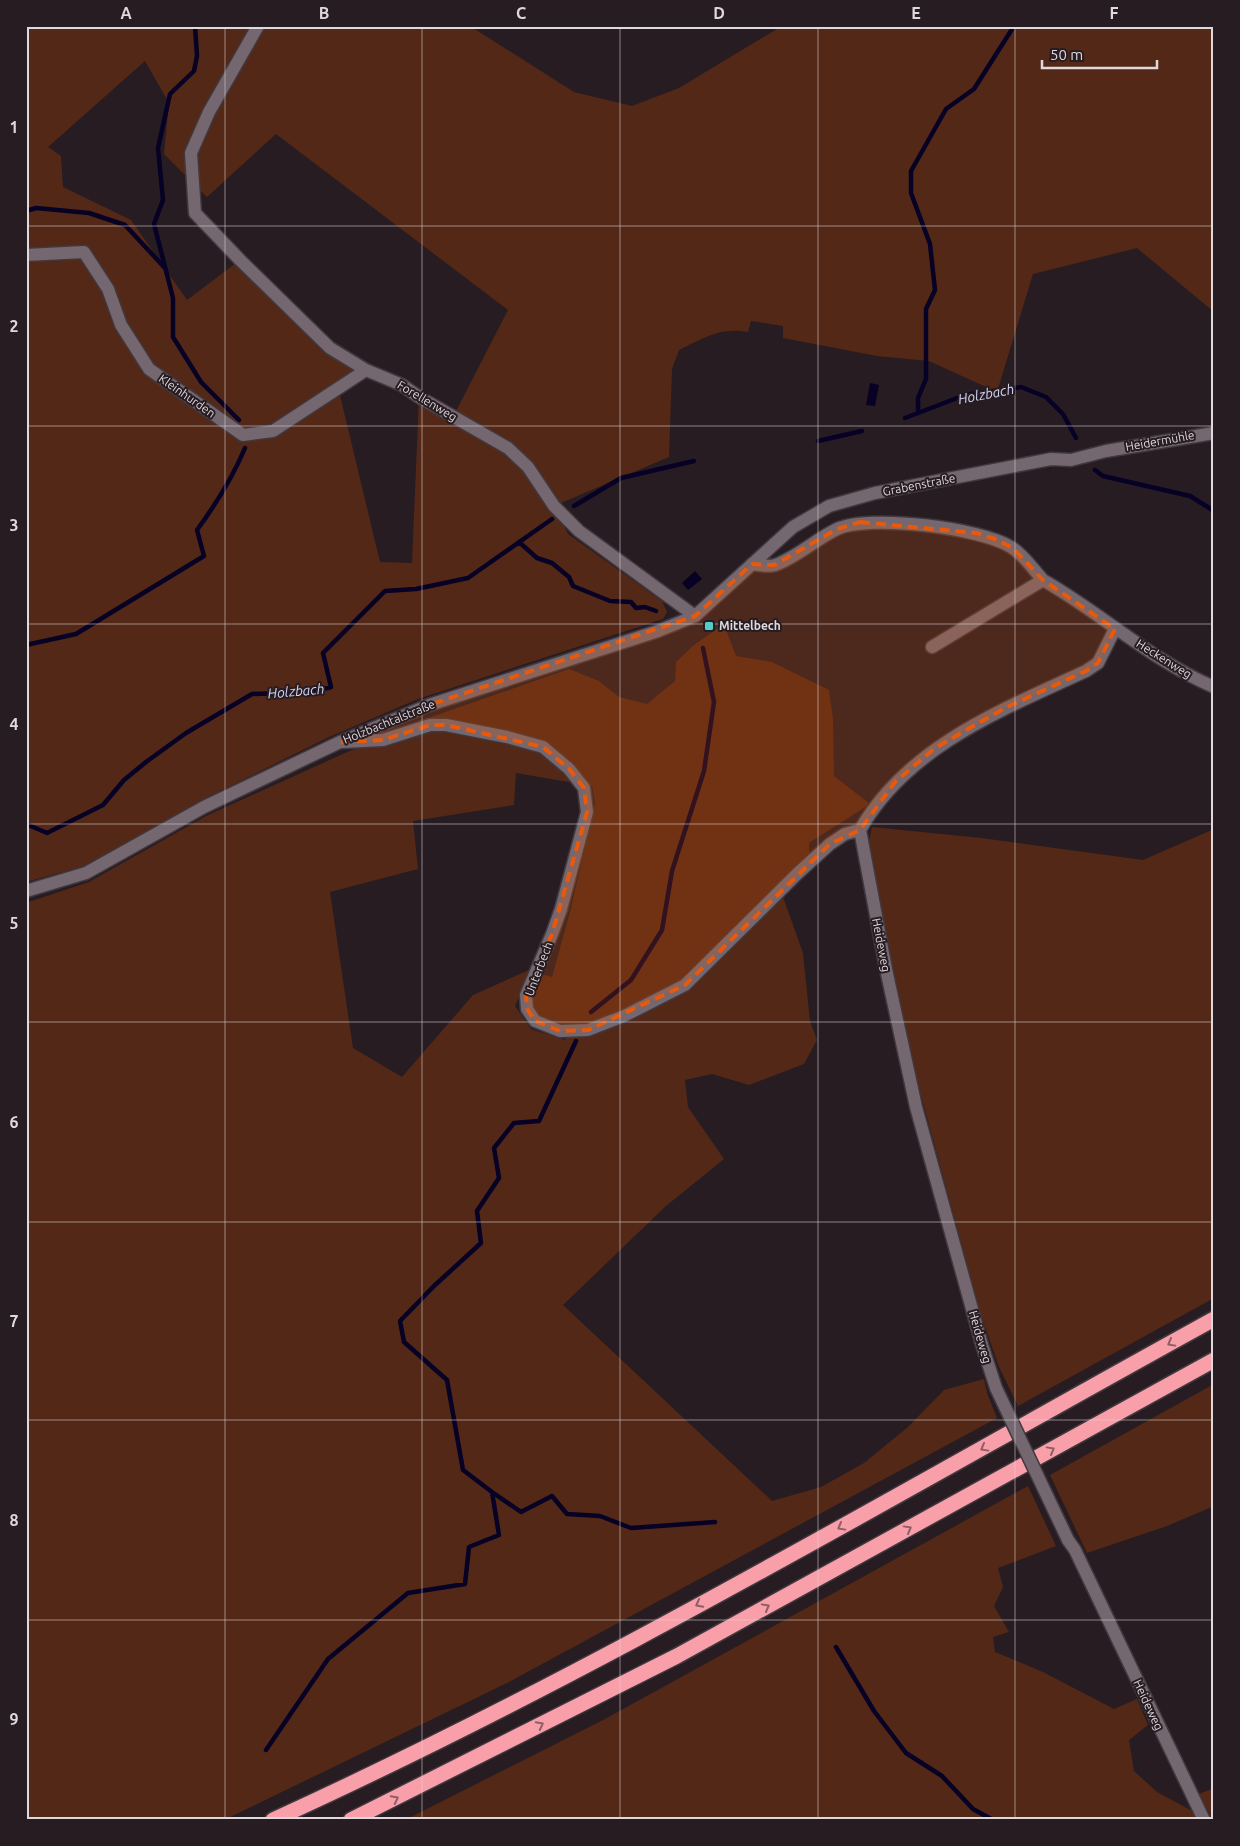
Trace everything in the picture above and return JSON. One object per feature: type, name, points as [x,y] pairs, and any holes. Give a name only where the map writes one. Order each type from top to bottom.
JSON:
[{"type":"highway","points":[[273,1820],[456,1731],[608,1653],[813,1543],[1214,1319]]},
{"type":"highway","points":[[351,1820],[677,1656],[1214,1360]]},
{"type":"street","name":"Forellenweg","points":[[258,26],[209,112],[191,153],[195,213],[330,348],[366,370],[402,385],[419,397],[508,448],[528,467],[554,506],[578,532],[695,616]]},
{"type":"street","name":"Kleinhurden","points":[[26,255],[84,252],[108,289],[121,325],[149,369],[244,435],[273,431],[366,370]]},
{"type":"street","name":"Heidermühle","points":[[1106,451],[1214,433]]},
{"type":"street","name":"Grabenstraße","points":[[752,564],[793,527],[829,506],[885,491],[1051,459],[1071,460],[1106,451]]},
{"type":"street","points":[[752,564],[774,565],[848,524],[892,522],[977,533],[996,539],[1012,548],[1043,580],[1082,603],[1115,629],[1098,662],[1086,670],[1005,708],[935,748],[895,782],[862,825]]},
{"type":"street","name":"Holzbachtalstraße","points":[[26,891],[86,873],[204,807],[340,742],[429,705],[658,631],[695,616],[752,564]]},
{"type":"street","points":[[932,647],[1043,580]]},
{"type":"street","name":"Heckenweg","points":[[1115,629],[1202,682],[1214,687]]},
{"type":"street","name":"Unterbech","points":[[340,742],[383,740],[430,725],[446,725],[507,737],[543,747],[569,769],[584,788],[587,812],[552,934],[526,995],[527,1009],[535,1021],[560,1031],[588,1030],[597,1027],[624,1016],[685,985],[824,850],[862,825]]},
{"type":"street","name":"Heideweg","points":[[862,825],[888,978],[916,1107],[982,1345],[996,1388],[1204,1820]]},
{"type":"highlighted area","points":[[860,522],[977,533],[995,539],[1013,548],[1043,580],[1115,629],[1098,663],[1086,671],[1005,708],[935,748],[895,782],[860,830],[830,844],[685,985],[588,1030],[560,1031],[535,1021],[527,1009],[526,995],[552,934],[587,812],[584,788],[569,769],[543,747],[446,725],[430,725],[383,740],[340,742],[429,705],[695,616],[752,564],[774,565],[837,529]]},
{"type":"shaded area","points":[[26,26],[470,26],[574,92],[632,106],[679,88],[782,26],[1214,26],[1214,312],[1137,248],[1033,274],[997,392],[929,361],[877,356],[783,338],[783,326],[751,321],[748,332],[720,332],[696,341],[679,350],[672,369],[669,457],[554,506],[568,534],[662,601],[667,612],[663,619],[418,699],[329,737],[202,800],[84,866],[26,882]],"holes":[[[145,61],[169,103],[164,154],[207,197],[276,134],[508,310],[453,417],[419,397],[412,563],[380,562],[338,387],[366,370],[330,348],[240,260],[187,300],[131,220],[63,187],[61,156],[48,147]]]},
{"type":"shaded area","points":[[870,383],[879,385],[875,406],[866,405]]},
{"type":"shaded area","points":[[695,571],[702,579],[688,590],[682,583]]},
{"type":"shaded area","points":[[724,624],[736,656],[772,662],[829,690],[833,719],[834,776],[870,804],[809,843],[810,871],[783,897],[803,953],[810,1021],[817,1040],[804,1064],[749,1085],[712,1074],[685,1080],[688,1107],[724,1159],[666,1206],[563,1305],[772,1501],[821,1487],[864,1463],[908,1427],[944,1390],[984,1379],[987,1393],[997,1418],[507,1683],[224,1820],[26,1820],[26,903],[89,882],[206,816],[345,753],[434,716],[569,669],[599,681],[619,697],[647,704],[675,681],[676,662],[694,645]],"holes":[[[516,773],[592,786],[595,804],[570,912],[552,977],[541,974],[536,986],[533,1004],[539,1014],[567,1027],[565,1040],[531,1029],[515,1006],[531,969],[473,995],[402,1077],[353,1048],[330,892],[418,869],[413,821],[514,805]]]},
{"type":"shaded area","points":[[872,827],[981,838],[1143,860],[1214,829],[1214,1298],[1018,1406],[999,1367],[981,1315],[906,1040],[875,880],[869,841]]},
{"type":"shaded area","points":[[1214,1384],[1214,1506],[1167,1526],[1087,1553],[1050,1475]]},
{"type":"shaded area","points":[[1028,1486],[1056,1546],[998,1568],[1003,1587],[994,1606],[1009,1632],[993,1637],[995,1652],[1043,1672],[1114,1709],[1137,1699],[1148,1725],[1129,1740],[1134,1771],[1157,1792],[1196,1813],[1199,1820],[405,1820],[605,1719]]},
{"type":"shaded area","points":[[1214,1788],[1214,1820],[1213,1820],[1199,1794]]},
{"type":"waterway","points":[[195,26],[197,56],[194,71],[170,94],[158,148],[163,200],[154,224],[173,298],[173,337],[201,382],[239,420]]},
{"type":"waterway","points":[[918,413],[918,398],[926,379],[926,309],[935,290],[930,244],[911,193],[911,171],[946,109],[974,89],[1014,26]]},
{"type":"waterway","points":[[26,211],[36,208],[89,213],[125,225],[164,267]]},
{"type":"waterway","name":"Holzbach","points":[[905,418],[965,395],[1021,387],[1046,397],[1063,414],[1076,438]]},
{"type":"waterway","name":"Holzbach","points":[[818,441],[862,431]]},
{"type":"waterway","points":[[26,645],[76,634],[204,556],[197,530],[223,491],[245,448]]},
{"type":"waterway","name":"Holzbach","points":[[574,506],[621,478],[694,461]]},
{"type":"waterway","name":"Holzbach","points":[[1095,470],[1103,476],[1190,496],[1214,511]]},
{"type":"waterway","name":"Holzbach","points":[[26,824],[47,833],[103,805],[124,780],[146,762],[186,733],[252,694],[312,692],[331,687],[323,653],[385,591],[416,589],[468,578],[552,519]]},
{"type":"waterway","points":[[519,542],[537,558],[552,563],[569,577],[573,586],[610,601],[631,602],[636,608],[645,607],[656,611]]},
{"type":"waterway","points":[[591,1012],[631,980],[662,930],[672,871],[704,771],[714,702],[703,648]]},
{"type":"waterway","points":[[266,1750],[328,1659],[408,1593],[465,1584],[469,1547],[499,1535],[492,1492],[463,1470],[447,1380],[404,1342],[400,1321],[434,1286],[481,1243],[477,1211],[499,1178],[494,1148],[514,1123],[539,1121],[576,1041]]},
{"type":"waterway","points":[[492,1492],[521,1512],[552,1496],[567,1514],[600,1516],[631,1528],[715,1522]]},
{"type":"waterway","points":[[836,1647],[874,1711],[906,1753],[942,1776],[973,1809],[993,1820]]},
{"type":"place","name":"Mittelbech","points":[[709,626]]}]
